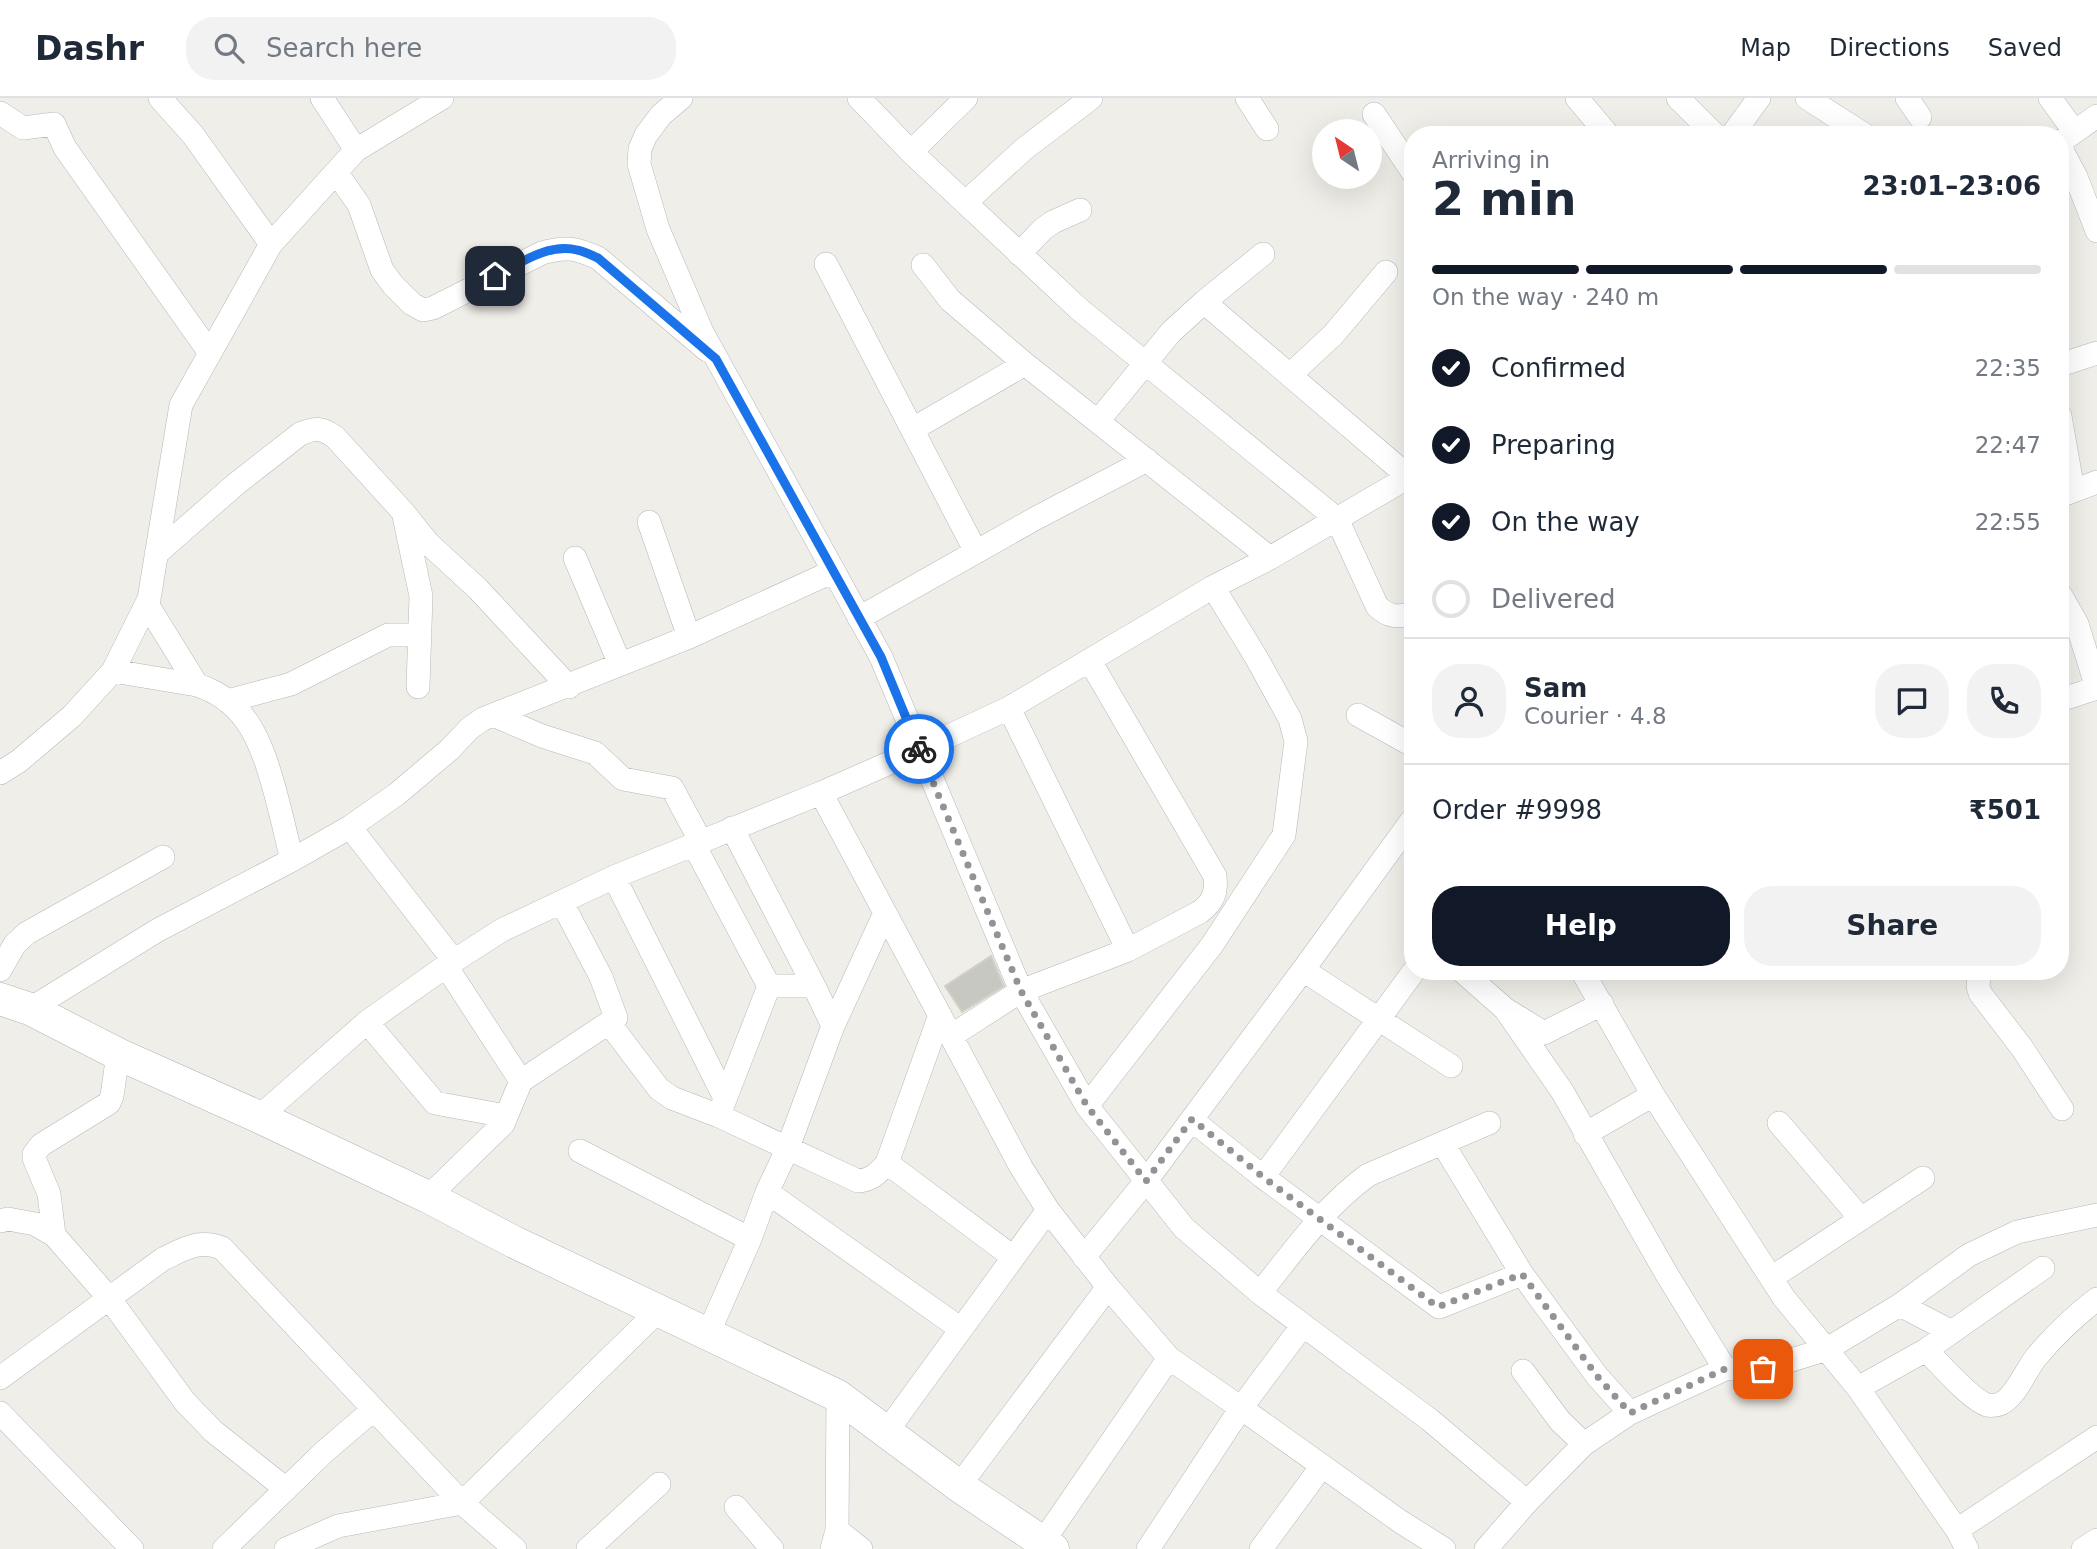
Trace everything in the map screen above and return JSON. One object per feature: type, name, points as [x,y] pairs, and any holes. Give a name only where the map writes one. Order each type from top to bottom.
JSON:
[{"type":"street","points":[[160,98],[193,135],[271,244]]},
{"type":"street","points":[[322,98],[356,150]]},
{"type":"street","points":[[0,773],[19,761],[72,716],[113,671],[149,599],[181,405],[271,244],[356,150],[442,98]]},
{"type":"street","points":[[681,98],[661,115],[646,135],[640,149],[639,164],[658,229],[716,359],[881,657],[1021,991],[1087,1106],[1184,1228],[1260,1293],[1430,1420],[1527,1502]]},
{"type":"street","points":[[859,98],[911,152],[1079,309],[1337,519],[1377,606],[1392,617],[1404,616]]},
{"type":"street","points":[[911,152],[966,98]]},
{"type":"street","points":[[965,203],[1024,149],[1091,98]]},
{"type":"street","points":[[1247,98],[1267,129]]},
{"type":"street","points":[[1577,98],[1600,126]]},
{"type":"street","points":[[1678,98],[1706,126]]},
{"type":"street","points":[[1739,126],[1759,98]]},
{"type":"street","points":[[1807,98],[1851,126]]},
{"type":"street","points":[[1906,98],[1920,117]]},
{"type":"street","points":[[2050,98],[2060,126]]},
{"type":"street","points":[[0,113],[23,128],[54,124],[65,148],[210,353]]},
{"type":"street","points":[[1374,114],[1404,159]]},
{"type":"street","points":[[2069,137],[2097,116]]},
{"type":"street","points":[[2069,153],[2097,231]]},
{"type":"street","points":[[336,172],[359,205],[382,270],[412,304],[423,310],[433,308],[541,253],[559,248],[579,250],[598,258],[716,359]]},
{"type":"street","points":[[1019,254],[1043,229],[1080,210]]},
{"type":"street","points":[[1098,421],[1171,332],[1264,254]]},
{"type":"street","points":[[826,264],[975,552]]},
{"type":"street","points":[[923,265],[950,300],[1026,364],[1270,558]]},
{"type":"street","points":[[1290,375],[1333,335],[1386,272]]},
{"type":"street","points":[[1204,302],[1404,471]]},
{"type":"street","points":[[2069,362],[2097,354]]},
{"type":"street","points":[[913,429],[1026,364]]},
{"type":"street","points":[[156,554],[236,484],[300,434],[323,428],[335,437],[428,543],[478,589],[569,687]]},
{"type":"street","points":[[859,618],[1147,460]]},
{"type":"street","points":[[259,1117],[367,1022],[502,930],[614,877],[821,793],[1009,708],[1213,586],[1270,558],[1404,480]]},
{"type":"street","points":[[2069,492],[2097,482]]},
{"type":"street","points":[[404,513],[421,596],[418,687]]},
{"type":"street","points":[[649,522],[689,637]]},
{"type":"street","points":[[575,558],[620,664]]},
{"type":"street","points":[[30,1009],[158,930],[350,827],[407,785],[449,750],[470,728],[493,715],[689,637],[834,571]]},
{"type":"street","points":[[1087,1106],[1212,945],[1283,835],[1296,741],[1290,719],[1213,586]]},
{"type":"street","points":[[147,604],[197,685]]},
{"type":"street","points":[[2069,610],[2077,624],[2097,688],[2069,697]]},
{"type":"street","points":[[227,701],[291,684],[388,635],[420,635]]},
{"type":"street","points":[[951,1036],[1021,991],[1128,950],[1200,912],[1210,904],[1217,890],[1215,877],[1090,661]]},
{"type":"street","points":[[113,671],[208,689],[227,701],[246,720],[258,741],[292,860]]},
{"type":"street","points":[[1009,708],[1128,950]]},
{"type":"street","points":[[493,715],[542,736],[595,753],[623,779],[671,788],[769,986],[722,1107]]},
{"type":"street","points":[[1358,715],[1404,741]]},
{"type":"street","points":[[821,793],[1021,1167],[1048,1210],[1108,1287],[1169,1358],[1401,1522],[1444,1549]]},
{"type":"street","points":[[350,827],[450,964],[521,1081]]},
{"type":"street","points":[[732,828],[833,1026]]},
{"type":"street","points":[[1084,1257],[1146,1181],[1404,831]]},
{"type":"street","points":[[0,970],[15,944],[27,933],[163,857]]},
{"type":"street","points":[[614,877],[722,1107]]},
{"type":"street","points":[[428,1198],[503,1124],[521,1081],[616,1018],[601,977],[562,903]]},
{"type":"street","points":[[708,1334],[787,1150],[833,1026],[885,914]]},
{"type":"street","points":[[1303,970],[1451,1066]]},
{"type":"street","points":[[1263,1177],[1407,980]]},
{"type":"street","points":[[1472,980],[1505,1009],[1544,1033],[1602,1003]]},
{"type":"street","points":[[1588,980],[1653,1095],[1784,1298],[1858,1388],[1962,1539],[2097,1437]]},
{"type":"street","points":[[1980,980],[1980,993],[2022,1048],[2062,1108]]},
{"type":"street","points":[[769,986],[814,986]]},
{"type":"street","points":[[0,999],[30,1009],[118,1054],[259,1117],[838,1396],[959,1486],[1047,1546],[1169,1358]]},
{"type":"street","points":[[1505,1009],[1562,1091],[1725,1369]]},
{"type":"street","points":[[609,1023],[659,1089],[672,1098],[722,1107],[787,1150],[858,1181],[876,1175],[887,1163],[940,1015]]},
{"type":"street","points":[[367,1022],[435,1103],[506,1116]]},
{"type":"street","points":[[54,1235],[49,1194],[34,1154],[41,1144],[109,1104],[118,1054]]},
{"type":"street","points":[[1585,1134],[1653,1095]]},
{"type":"street","points":[[1192,1119],[1263,1177],[1438,1307],[1522,1274]]},
{"type":"street","points":[[1779,1122],[1861,1219]]},
{"type":"street","points":[[1260,1293],[1319,1219],[1368,1175],[1489,1123]]},
{"type":"street","points":[[1443,1144],[1522,1274],[1597,1376],[1630,1413]]},
{"type":"street","points":[[580,1151],[750,1239]]},
{"type":"street","points":[[887,1163],[1013,1257]]},
{"type":"street","points":[[1771,1278],[1923,1178]]},
{"type":"street","points":[[767,1192],[961,1329]]},
{"type":"street","points":[[887,1431],[1048,1210]]},
{"type":"street","points":[[1486,1549],[1584,1444],[1630,1413],[1725,1369],[1763,1369],[1827,1349],[1900,1305],[1969,1255],[2017,1232],[2097,1215]]},
{"type":"street","points":[[0,1221],[8,1219],[35,1224],[54,1235],[109,1298],[185,1402],[212,1431],[286,1489]]},
{"type":"street","points":[[0,1378],[163,1259],[191,1246],[210,1243],[222,1248],[462,1503],[514,1549]]},
{"type":"street","points":[[1858,1388],[1926,1350],[2043,1268]]},
{"type":"street","points":[[959,1486],[1108,1287]]},
{"type":"street","points":[[1926,1350],[1963,1387],[1987,1405],[2002,1403],[2009,1397],[2036,1356],[2097,1299]]},
{"type":"street","points":[[1900,1305],[1952,1332]]},
{"type":"street","points":[[286,1549],[338,1526],[462,1503],[658,1311]]},
{"type":"street","points":[[1148,1549],[1241,1408],[1303,1325]]},
{"type":"street","points":[[1523,1371],[1560,1421],[1584,1444]]},
{"type":"street","points":[[838,1396],[835,1539],[861,1549]]},
{"type":"street","points":[[224,1549],[324,1452],[373,1410]]},
{"type":"street","points":[[0,1413],[132,1549]]},
{"type":"street","points":[[1266,1547],[1322,1466]]},
{"type":"street","points":[[595,1547],[659,1484]]},
{"type":"street","points":[[736,1507],[772,1549]]},
{"type":"street","points":[[2083,1549],[2097,1541]]},
{"type":"building","points":[[991,956],[1004,986],[962,1012],[945,986]]},
{"type":"way so far","points":[[919,749],[1021,991],[1087,1106],[1146,1181],[1192,1119],[1263,1177],[1438,1307],[1522,1274],[1597,1376],[1630,1413],[1725,1369],[1763,1369]]},
{"type":"route","points":[[495,276],[541,253],[559,248],[579,250],[598,258],[716,359],[881,657],[919,749]]}]
